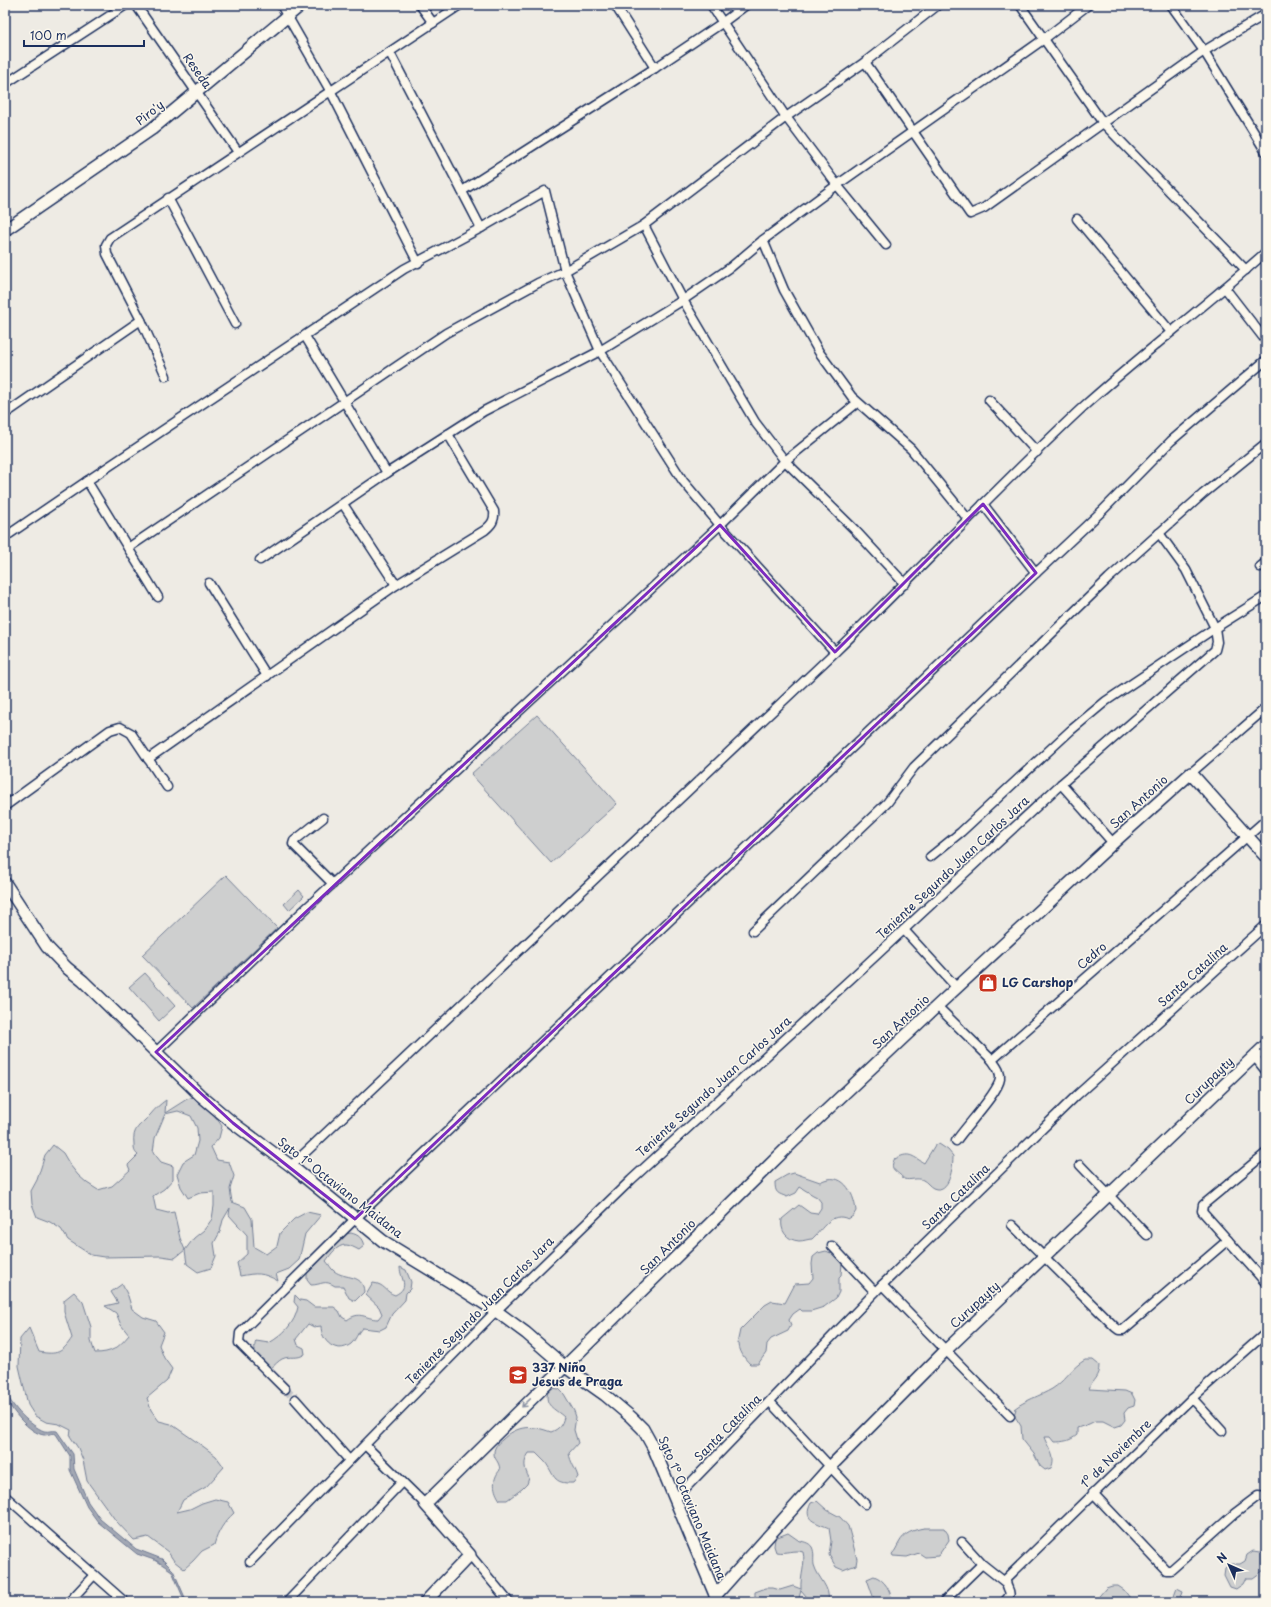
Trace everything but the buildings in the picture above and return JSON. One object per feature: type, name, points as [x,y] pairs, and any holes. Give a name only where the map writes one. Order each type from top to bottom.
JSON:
[{"type":"street","points":[[5,84],[126,5]]},
{"type":"street","name":"Reseda","points":[[136,5],[238,152]]},
{"type":"street","points":[[281,5],[331,92],[418,263]]},
{"type":"street","name":"Piro'y","points":[[5,230],[152,129],[287,15],[301,5]]},
{"type":"street","points":[[420,5],[433,23]]},
{"type":"street","points":[[166,376],[141,320],[107,254],[106,245],[110,238],[460,5]]},
{"type":"street","points":[[615,5],[655,68]]},
{"type":"street","points":[[711,5],[786,117],[837,185],[886,245]]},
{"type":"street","points":[[462,191],[655,68],[746,5]]},
{"type":"street","points":[[128,548],[446,333],[538,283],[565,271],[644,225],[786,117],[865,62],[938,5]]},
{"type":"street","points":[[1020,5],[1103,123],[1246,270]]},
{"type":"street","points":[[260,560],[387,473],[484,411],[600,351],[683,300],[731,267],[763,240],[837,185],[1044,39],[1088,5]]},
{"type":"street","points":[[1172,5],[1204,51],[1266,152]]},
{"type":"street","points":[[865,62],[970,214],[984,208],[1204,51],[1266,14]]},
{"type":"street","points":[[390,53],[481,228]]},
{"type":"street","points":[[5,537],[404,269],[418,263],[545,192],[565,271],[600,351],[683,481],[720,525],[835,652]]},
{"type":"street","points":[[168,198],[235,324]]},
{"type":"street","points":[[1077,219],[1171,332]]},
{"type":"street","points":[[644,225],[683,300],[755,422],[785,461],[854,529],[905,584]]},
{"type":"street","points":[[763,240],[784,290],[819,352],[857,403],[911,449],[968,519]]},
{"type":"street","points":[[290,1166],[835,652],[905,584],[983,504],[1085,406],[1266,252]]},
{"type":"street","points":[[1225,288],[1266,341]]},
{"type":"street","points":[[5,414],[141,320]]},
{"type":"street","points":[[304,336],[387,473]]},
{"type":"street","points":[[285,1389],[239,1343],[240,1333],[355,1219],[1102,511],[1171,441],[1266,360]]},
{"type":"street","points":[[989,400],[1036,452]]},
{"type":"street","points":[[156,1052],[333,884],[720,525],[785,461],[857,403]]},
{"type":"street","points":[[148,759],[396,585],[485,530],[492,524],[495,518],[494,511],[448,434]]},
{"type":"street","points":[[753,931],[887,803],[914,766],[1104,584],[1203,494],[1263,445],[1266,454]]},
{"type":"street","points":[[87,481],[158,597]]},
{"type":"street","points":[[343,504],[396,585]]},
{"type":"street","points":[[983,504],[1036,573]]},
{"type":"street","points":[[1159,534],[1186,570],[1215,628]]},
{"type":"street","points":[[209,583],[267,676]]},
{"type":"street","points":[[930,857],[966,827],[1106,701],[1215,628],[1266,596]]},
{"type":"street","name":"Teniente Segundo Juan Carlos Jara","points":[[250,1562],[348,1460],[365,1445],[496,1311],[631,1180],[1061,784],[1215,650],[1217,642],[1215,628]]},
{"type":"street","name":"San Antonio","points":[[424,1504],[794,1140],[1113,843],[1266,708]]},
{"type":"street","points":[[5,806],[110,730],[120,727],[131,732],[167,787]]},
{"type":"street","points":[[1191,773],[1266,857]]},
{"type":"street","points":[[1061,784],[1113,843]]},
{"type":"street","points":[[323,818],[294,841],[293,844],[333,884]]},
{"type":"street","name":"Cedro","points":[[992,1060],[1266,820]]},
{"type":"street","name":"Sgto 1° Octaviano Maidana","points":[[5,883],[47,947],[200,1095],[383,1242],[425,1266],[496,1311],[526,1333],[564,1366],[605,1395],[631,1416],[643,1429],[654,1449],[716,1599]]},
{"type":"street","name":"Santa Catalina","points":[[675,1499],[875,1292],[1076,1096],[1266,925]]},
{"type":"street","points":[[904,930],[957,988]]},
{"type":"street","points":[[937,1006],[992,1060],[998,1068],[1000,1074],[998,1086],[956,1141]]},
{"type":"street","name":"Curupayty","points":[[716,1599],[830,1467],[945,1351],[1266,1045]]},
{"type":"street","points":[[1254,1056],[1266,1071]]},
{"type":"street","points":[[1266,1153],[1203,1205],[1202,1211],[1266,1283]]},
{"type":"street","points":[[1080,1165],[1147,1235]]},
{"type":"street","points":[[1012,1225],[1119,1330],[1123,1330],[1228,1240]]},
{"type":"street","points":[[832,1246],[875,1292]]},
{"type":"street","points":[[882,1285],[1010,1416]]},
{"type":"street","name":"1º de Noviembre","points":[[1006,1583],[1006,1580],[1093,1493],[1192,1398],[1266,1333]]},
{"type":"street","points":[[1192,1398],[1222,1431]]},
{"type":"street","points":[[295,1399],[348,1460]]},
{"type":"street","points":[[770,1402],[865,1504]]},
{"type":"street","points":[[365,1445],[424,1504],[470,1555],[509,1602]]},
{"type":"street","points":[[287,1602],[402,1482]]},
{"type":"street","points":[[1093,1493],[1166,1570],[1171,1570],[1234,1514],[1258,1496],[1266,1497]]},
{"type":"street","points":[[5,1496],[125,1602]]},
{"type":"street","points":[[962,1542],[982,1564],[1006,1583],[1010,1594],[1004,1602]]},
{"type":"street","points":[[425,1602],[470,1555]]},
{"type":"street","points":[[943,1602],[982,1564]]},
{"type":"street","points":[[69,1602],[94,1575]]},
{"type":"highlighted area","points":[[983,504],[1036,573],[355,1219],[233,1123],[156,1052],[720,525],[835,652]]},
{"type":"shaded area","points":[[537,715],[617,804],[551,863],[471,774]]},
{"type":"shaded area","points":[[226,875],[277,928],[193,1008],[142,955]]},
{"type":"shaded area","points":[[299,890],[304,896],[289,910],[284,904]]},
{"type":"shaded area","points":[[145,973],[175,1006],[159,1021],[129,987]]},
{"type":"shaded area","points":[[200,1095],[222,1126],[219,1138],[211,1147],[217,1160],[229,1162],[234,1176],[230,1189],[232,1202],[245,1207],[252,1219],[254,1247],[266,1254],[277,1246],[280,1233],[294,1219],[307,1212],[321,1215],[305,1234],[299,1260],[289,1269],[276,1274],[278,1281],[268,1276],[259,1274],[240,1276],[237,1263],[247,1254],[247,1235],[229,1215],[230,1208],[223,1220],[220,1232],[214,1243],[216,1256],[211,1268],[198,1272],[187,1264],[185,1250],[175,1258],[161,1256],[104,1257],[91,1255],[68,1240],[61,1229],[50,1222],[37,1217],[32,1204],[31,1191],[37,1180],[45,1155],[53,1145],[63,1153],[78,1175],[87,1183],[98,1190],[112,1186],[130,1170],[128,1165],[138,1155],[134,1150],[134,1134],[138,1128],[157,1107],[166,1100],[165,1113],[187,1099]],"holes":[[[178,1111],[191,1116],[197,1128],[198,1141],[194,1155],[183,1162],[177,1174],[181,1187],[188,1198],[200,1193],[214,1192],[212,1219],[204,1230],[194,1238],[185,1250],[180,1238],[174,1212],[168,1213],[156,1210],[153,1196],[164,1189],[173,1179],[173,1166],[161,1162],[153,1152],[155,1138],[165,1114]]]},
{"type":"shaded area","points":[[939,1144],[948,1150],[953,1156],[951,1172],[947,1184],[943,1187],[939,1189],[933,1188],[921,1179],[904,1179],[894,1170],[892,1166],[895,1158],[910,1155],[924,1163],[935,1145]]},
{"type":"shaded area","points":[[794,1173],[820,1182],[828,1179],[841,1181],[850,1190],[853,1197],[856,1211],[853,1216],[848,1219],[837,1217],[832,1219],[812,1239],[799,1241],[791,1239],[783,1231],[782,1219],[799,1205],[810,1213],[817,1214],[821,1208],[821,1202],[817,1197],[800,1187],[796,1193],[787,1197],[776,1191],[775,1182]]},
{"type":"shaded area","points":[[351,1233],[360,1237],[364,1246],[359,1250],[348,1245],[343,1245],[334,1250],[326,1261],[334,1271],[339,1274],[357,1279],[361,1282],[364,1292],[355,1301],[349,1298],[343,1286],[335,1286],[328,1283],[311,1285],[307,1280],[307,1273],[317,1264],[324,1251],[345,1234]]},
{"type":"shaded area","points":[[826,1251],[838,1256],[842,1262],[841,1276],[839,1278],[839,1292],[836,1298],[824,1307],[811,1311],[802,1311],[800,1309],[793,1314],[789,1320],[791,1325],[788,1331],[771,1339],[767,1344],[766,1353],[758,1364],[750,1364],[742,1354],[739,1343],[737,1344],[740,1330],[765,1305],[772,1301],[785,1303],[795,1284],[809,1283],[813,1278],[813,1257],[818,1253]]},
{"type":"shaded area","points":[[400,1267],[406,1270],[411,1282],[410,1289],[406,1293],[405,1300],[392,1314],[386,1327],[380,1330],[362,1328],[351,1344],[340,1348],[330,1345],[324,1337],[321,1326],[314,1327],[308,1324],[296,1339],[298,1345],[304,1348],[305,1354],[302,1356],[282,1359],[271,1368],[258,1357],[255,1350],[256,1341],[269,1343],[288,1328],[294,1318],[298,1307],[294,1302],[295,1295],[300,1300],[306,1301],[314,1307],[334,1307],[339,1311],[342,1317],[347,1320],[360,1315],[378,1319],[382,1314],[379,1307],[366,1295],[373,1283],[383,1286],[395,1295],[400,1292],[403,1289],[404,1282]]},
{"type":"shaded area","points":[[122,1284],[132,1309],[143,1317],[156,1321],[164,1332],[159,1345],[164,1358],[172,1369],[167,1381],[147,1398],[151,1410],[159,1421],[171,1424],[216,1456],[224,1467],[206,1487],[183,1500],[177,1512],[190,1509],[215,1499],[228,1502],[234,1513],[227,1520],[217,1535],[214,1545],[202,1551],[184,1569],[174,1561],[168,1552],[148,1537],[134,1540],[116,1521],[87,1481],[83,1460],[78,1448],[70,1436],[71,1430],[59,1424],[46,1422],[35,1416],[28,1405],[19,1366],[20,1339],[29,1328],[39,1352],[58,1352],[65,1347],[72,1338],[64,1312],[64,1300],[74,1292],[83,1302],[91,1327],[91,1341],[95,1353],[110,1351],[118,1346],[129,1335],[121,1325],[116,1313],[105,1306],[118,1303],[111,1292]]},
{"type":"shaded area","points":[[1085,1360],[1093,1360],[1099,1365],[1097,1376],[1089,1389],[1125,1391],[1132,1394],[1135,1400],[1134,1406],[1128,1408],[1124,1413],[1125,1420],[1121,1425],[1115,1427],[1103,1421],[1095,1421],[1077,1428],[1077,1435],[1066,1441],[1054,1442],[1050,1437],[1044,1437],[1053,1460],[1051,1468],[1045,1470],[1040,1466],[1034,1454],[1022,1439],[1021,1426],[1014,1415],[1016,1409],[1014,1409],[1052,1389],[1076,1366]]},
{"type":"shaded area","points":[[5,1368],[6,1387],[9,1398],[17,1410],[33,1425],[44,1431],[57,1431],[73,1454],[74,1469],[88,1502],[100,1519],[136,1549],[162,1559],[173,1570],[187,1602],[185,1602],[172,1571],[157,1561],[137,1554],[98,1522],[87,1507],[70,1470],[70,1456],[56,1434],[53,1433],[44,1435],[32,1430],[21,1420],[8,1402],[5,1397]]},
{"type":"shaded area","points":[[552,1388],[559,1389],[564,1394],[576,1417],[574,1430],[578,1443],[569,1453],[578,1477],[573,1483],[561,1482],[555,1478],[545,1462],[536,1453],[529,1453],[525,1462],[525,1468],[529,1478],[527,1484],[507,1500],[500,1500],[494,1485],[497,1473],[500,1470],[499,1464],[494,1455],[495,1447],[513,1431],[519,1429],[537,1428],[551,1432],[560,1426],[564,1417],[551,1406],[547,1400],[548,1391]]},
{"type":"shaded area","points":[[817,1501],[827,1510],[840,1517],[848,1526],[857,1559],[856,1565],[843,1570],[836,1567],[829,1555],[831,1541],[829,1528],[812,1520],[808,1514],[811,1503]]},
{"type":"shaded area","points":[[924,1528],[944,1528],[948,1534],[949,1540],[938,1556],[925,1557],[919,1553],[907,1557],[893,1556],[892,1554],[906,1534]]},
{"type":"shaded area","points":[[788,1533],[798,1540],[806,1542],[812,1547],[814,1554],[814,1565],[828,1592],[828,1602],[811,1602],[801,1590],[798,1602],[755,1602],[755,1592],[766,1588],[780,1590],[793,1586],[801,1589],[804,1561],[803,1552],[776,1552],[774,1546],[775,1538]]},
{"type":"shaded area","points":[[1253,1551],[1266,1553],[1266,1580],[1264,1570],[1253,1578],[1246,1578],[1243,1584],[1236,1589],[1230,1587],[1224,1575],[1225,1568],[1230,1564],[1240,1564],[1245,1561],[1247,1555]]},
{"type":"shaded area","points":[[874,1576],[887,1586],[892,1602],[875,1602],[867,1579]]},
{"type":"shaded area","points":[[1118,1586],[1124,1590],[1133,1602],[1094,1602],[1106,1588]]},
{"type":"shaded area","points":[[1177,1588],[1183,1591],[1181,1597],[1183,1602],[1172,1602]]},
{"type":"tunnel","points":[[285,1389],[295,1399]]},
{"type":"place","name":"LG Carshop","points":[[988,983]]},
{"type":"place","name":"337 Niño Jesus de Praga","points":[[518,1375]]}]
